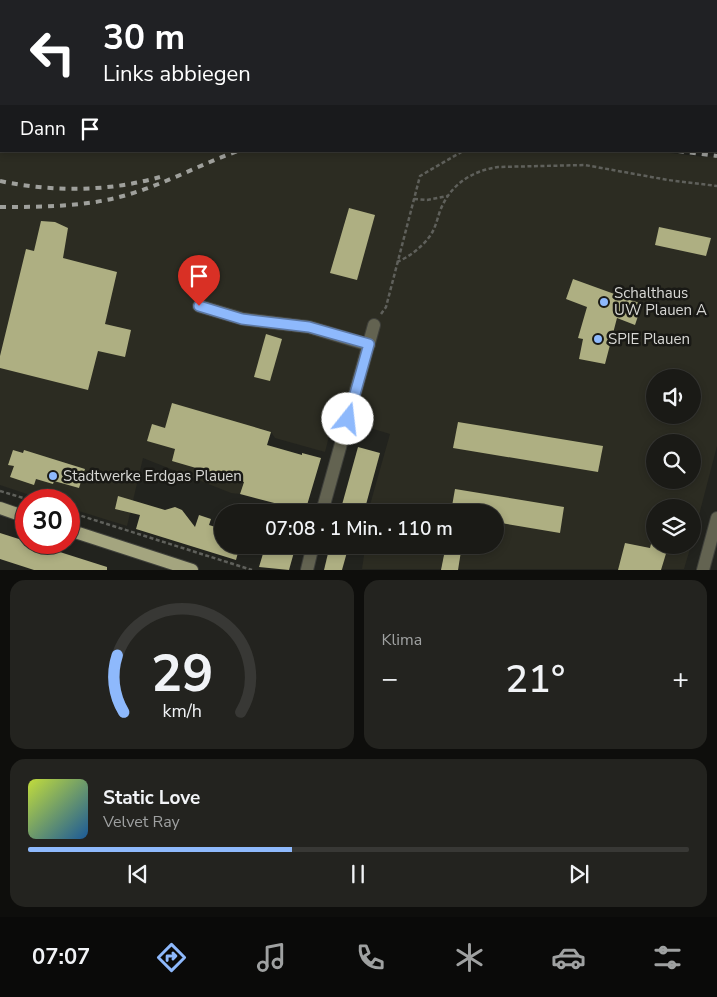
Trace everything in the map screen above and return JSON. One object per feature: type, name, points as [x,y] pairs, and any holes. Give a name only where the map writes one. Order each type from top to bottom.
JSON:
[{"type":"main road","points":[[0,508],[15,513]]},
{"type":"main road","points":[[80,534],[192,570]]},
{"type":"street","points":[[199,306],[242,319],[309,327],[369,344]]},
{"type":"street","points":[[324,504],[374,325]]},
{"type":"street","points":[[703,570],[717,518]]},
{"type":"street","points":[[307,570],[311,554]]},
{"type":"path","points":[[374,325],[386,306],[420,176],[461,152]]},
{"type":"path","points":[[397,262],[407,258],[430,237],[447,196],[470,175],[484,169],[507,166],[585,165],[668,180],[717,186]]},
{"type":"path","points":[[414,198],[427,200],[447,196]]},
{"type":"path","points":[[0,491],[15,496]]},
{"type":"path","points":[[80,515],[252,570]]},
{"type":"shaded area","points":[[0,152],[662,152],[704,157],[717,156],[717,446],[701,507],[701,499],[646,499],[646,554],[688,554],[684,569],[362,569],[364,554],[504,554],[504,504],[370,504],[390,434],[334,417],[325,452],[275,438],[271,432],[259,428],[240,494],[231,493],[143,458],[127,526],[80,511],[80,489],[15,490],[0,485]]},
{"type":"building","points":[[349,208],[375,215],[357,280],[330,273]]},
{"type":"building","points":[[41,221],[55,222],[68,228],[63,258],[117,272],[105,324],[131,330],[125,357],[98,351],[88,390],[0,368],[0,356],[26,249],[34,251]]},
{"type":"building","points":[[659,227],[711,238],[706,256],[655,245]]},
{"type":"building","points":[[573,279],[642,304],[635,325],[617,318],[605,364],[579,359],[583,339],[578,338],[587,307],[566,299]]},
{"type":"building","points":[[266,334],[282,339],[270,381],[254,377]]},
{"type":"building","points":[[172,403],[271,432],[267,445],[302,455],[302,453],[321,458],[307,504],[278,504],[240,494],[244,482],[172,461],[175,449],[147,441],[152,424],[165,428]]},
{"type":"building","points":[[458,422],[603,446],[598,472],[453,448]]},
{"type":"building","points":[[358,447],[380,453],[366,504],[342,504]]},
{"type":"building","points":[[13,450],[23,453],[24,450],[85,469],[79,488],[54,481],[53,484],[36,479],[34,485],[10,477],[14,466],[8,465]]},
{"type":"building","points":[[455,489],[564,507],[560,533],[504,524],[504,504],[452,504]]},
{"type":"building","points":[[118,496],[165,510],[175,507],[182,510],[195,527],[199,515],[211,519],[209,525],[214,527],[214,553],[136,529],[140,515],[115,509]]},
{"type":"building","points":[[0,533],[15,538],[15,554],[66,554],[107,567],[107,570],[34,570],[0,559]]},
{"type":"building","points":[[625,543],[646,547],[646,554],[666,554],[661,570],[618,570]]},
{"type":"building","points":[[217,554],[238,554],[236,560]]},
{"type":"building","points":[[263,554],[293,554],[289,570],[259,567]]},
{"type":"building","points":[[328,554],[346,554],[342,570],[324,570]]},
{"type":"building","points":[[444,554],[461,554],[458,570],[441,570]]},
{"type":"railway","points":[[0,207],[33,207],[98,202],[130,194],[236,152]]},
{"type":"railway","points":[[686,152],[717,156]]},
{"type":"railway","points":[[0,181],[20,185],[80,189],[100,188],[160,177]]},
{"type":"place","name":"Schalthaus UW Plauen A","points":[[604,302]]},
{"type":"place","name":"SPIE Plauen","points":[[598,339]]},
{"type":"place","name":"Stadtwerke Erdgas Plauen","points":[[53,476]]},
{"type":"route","points":[[199,306],[242,319],[309,327],[369,344],[348,419]]}]
